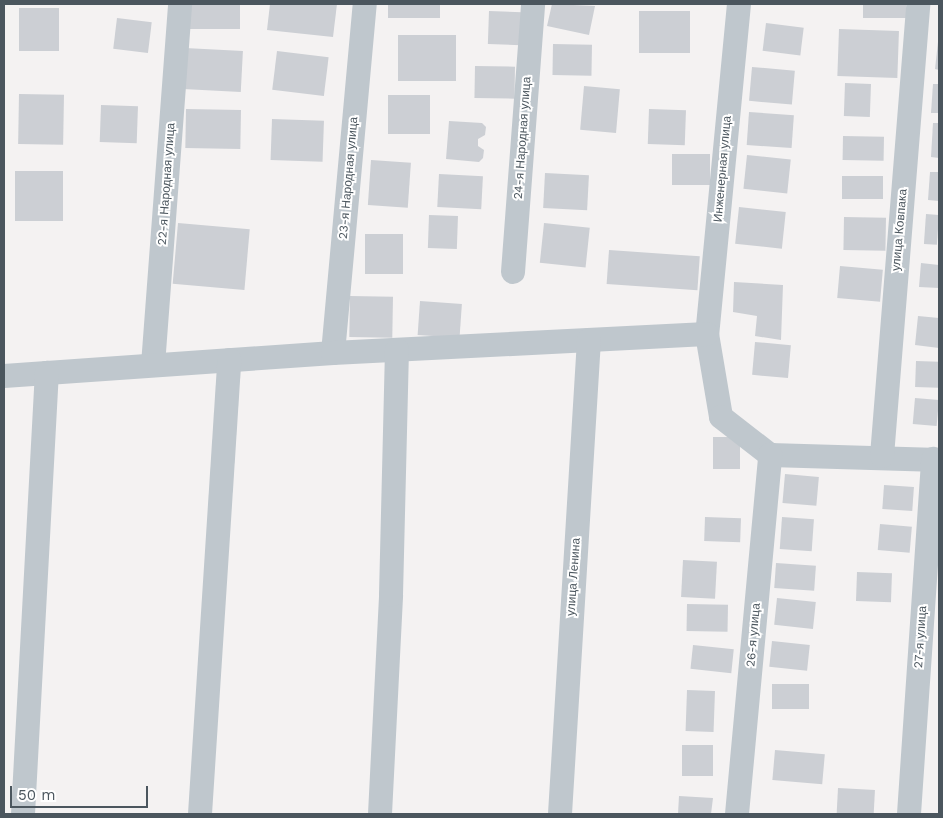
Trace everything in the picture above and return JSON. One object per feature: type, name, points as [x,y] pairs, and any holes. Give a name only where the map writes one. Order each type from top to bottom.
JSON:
[{"type":"street","name":"22-я Народная улица","points":[[153,365],[180,4]]},
{"type":"street","name":"23-я Народная улица","points":[[333,353],[365,4]]},
{"type":"street","name":"24-я Народная улица","points":[[513,272],[533,4]]},
{"type":"street","name":"Инженерная улица","points":[[739,4],[707,334],[721,417],[770,455]]},
{"type":"street","name":"улица Ковпака","points":[[882,456],[918,4]]},
{"type":"street","points":[[4,376],[333,353],[707,334]]},
{"type":"street","name":"улица Ленина","points":[[560,814],[589,340]]},
{"type":"street","points":[[380,814],[391,595],[397,350]]},
{"type":"street","points":[[200,814],[229,360]]},
{"type":"street","points":[[23,814],[47,373]]},
{"type":"street","points":[[770,455],[882,456],[936,459]]},
{"type":"street","name":"26-я улица","points":[[737,814],[770,455]]},
{"type":"street","name":"27-я улица","points":[[909,814],[936,459]]},
{"type":"building","points":[[190,4],[240,4],[240,29],[190,29]]},
{"type":"building","points":[[270,4],[337,4],[333,37],[267,30]]},
{"type":"building","points":[[388,4],[440,4],[440,18],[388,18]]},
{"type":"building","points":[[552,4],[595,6],[589,35],[547,26]]},
{"type":"building","points":[[863,4],[906,4],[906,18],[863,18]]},
{"type":"building","points":[[19,8],[59,8],[59,51],[19,51]]},
{"type":"building","points":[[489,11],[522,12],[521,45],[488,44]]},
{"type":"building","points":[[639,11],[690,11],[690,53],[639,53]]},
{"type":"building","points":[[117,18],[152,22],[148,53],[113,49]]},
{"type":"building","points":[[766,23],[804,28],[800,55],[763,51]]},
{"type":"building","points":[[839,29],[899,31],[897,78],[837,76]]},
{"type":"building","points":[[398,35],[456,35],[456,81],[398,81]]},
{"type":"building","points":[[939,42],[939,70],[935,69]]},
{"type":"building","points":[[553,44],[592,45],[591,76],[552,75]]},
{"type":"building","points":[[185,48],[243,51],[241,92],[183,89]]},
{"type":"building","points":[[277,51],[329,57],[324,96],[272,90]]},
{"type":"building","points":[[475,66],[515,67],[514,99],[474,98]]},
{"type":"building","points":[[752,67],[795,71],[792,105],[749,101]]},
{"type":"building","points":[[845,83],[871,84],[870,117],[844,116]]},
{"type":"building","points":[[933,84],[939,84],[939,113],[931,113]]},
{"type":"building","points":[[584,86],[620,89],[616,133],[580,130]]},
{"type":"building","points":[[19,94],[64,95],[63,145],[18,144]]},
{"type":"building","points":[[388,95],[430,95],[430,134],[388,134]]},
{"type":"building","points":[[101,105],[138,106],[137,143],[100,142]]},
{"type":"building","points":[[186,109],[241,110],[240,149],[185,148]]},
{"type":"building","points":[[649,109],[686,110],[685,145],[648,144]]},
{"type":"building","points":[[749,112],[794,115],[792,148],[747,145]]},
{"type":"building","points":[[272,119],[324,121],[323,162],[271,160]]},
{"type":"building","points":[[449,121],[482,123],[486,127],[485,135],[478,139],[478,146],[484,150],[483,158],[479,162],[446,159]]},
{"type":"building","points":[[933,123],[939,123],[939,158],[931,157]]},
{"type":"building","points":[[843,136],[884,137],[884,161],[843,160]]},
{"type":"building","points":[[672,154],[710,154],[710,185],[672,185]]},
{"type":"building","points":[[747,155],[791,160],[787,193],[743,189]]},
{"type":"building","points":[[371,160],[411,163],[408,208],[368,205]]},
{"type":"building","points":[[15,171],[63,171],[63,221],[15,221]]},
{"type":"building","points":[[930,172],[939,172],[939,201],[928,200]]},
{"type":"building","points":[[545,173],[589,175],[587,210],[543,208]]},
{"type":"building","points":[[439,174],[483,176],[481,209],[437,207]]},
{"type":"building","points":[[842,176],[883,176],[883,199],[842,199]]},
{"type":"building","points":[[739,207],[786,212],[782,249],[735,244]]},
{"type":"building","points":[[926,214],[939,215],[937,245],[924,244]]},
{"type":"building","points":[[429,215],[458,216],[457,249],[428,248]]},
{"type":"building","points":[[844,217],[886,218],[885,251],[843,250]]},
{"type":"building","points":[[178,223],[250,229],[244,290],[173,284]]},
{"type":"building","points":[[544,223],[590,228],[586,268],[540,263]]},
{"type":"building","points":[[365,234],[403,234],[403,274],[365,274]]},
{"type":"building","points":[[609,250],[700,256],[697,290],[607,284]]},
{"type":"building","points":[[921,263],[939,265],[939,288],[919,287]]},
{"type":"building","points":[[840,266],[883,270],[880,302],[837,298]]},
{"type":"building","points":[[734,282],[783,285],[781,340],[755,336],[757,316],[733,312]]},
{"type":"building","points":[[350,296],[393,297],[392,338],[349,337]]},
{"type":"building","points":[[420,301],[462,304],[460,338],[418,335]]},
{"type":"building","points":[[918,316],[939,318],[939,348],[915,345]]},
{"type":"building","points":[[755,342],[791,345],[788,378],[752,375]]},
{"type":"building","points":[[916,361],[939,362],[938,388],[915,387]]},
{"type":"building","points":[[915,398],[939,400],[937,426],[913,424]]},
{"type":"building","points":[[713,437],[740,437],[740,469],[713,469]]},
{"type":"building","points":[[785,474],[819,477],[816,506],[782,503]]},
{"type":"building","points":[[884,485],[914,487],[912,511],[882,509]]},
{"type":"building","points":[[705,517],[741,518],[740,542],[704,541]]},
{"type":"building","points":[[782,517],[814,519],[812,551],[780,549]]},
{"type":"building","points":[[880,524],[912,527],[910,553],[878,550]]},
{"type":"building","points":[[683,560],[717,562],[715,599],[681,597]]},
{"type":"building","points":[[776,563],[816,566],[814,591],[774,588]]},
{"type":"building","points":[[857,572],[892,573],[891,602],[856,601]]},
{"type":"building","points":[[777,598],[816,602],[813,629],[774,625]]},
{"type":"building","points":[[687,604],[728,605],[728,632],[687,631]]},
{"type":"building","points":[[772,641],[810,645],[807,671],[769,667]]},
{"type":"building","points":[[693,645],[734,649],[731,673],[690,669]]},
{"type":"building","points":[[772,684],[809,684],[809,709],[772,709]]},
{"type":"building","points":[[687,690],[715,691],[714,732],[686,731]]},
{"type":"building","points":[[682,745],[713,745],[713,776],[682,776]]},
{"type":"building","points":[[775,750],[825,754],[822,784],[772,780]]},
{"type":"building","points":[[838,788],[875,790],[874,814],[837,814]]},
{"type":"building","points":[[679,796],[713,798],[711,814],[678,814]]}]
